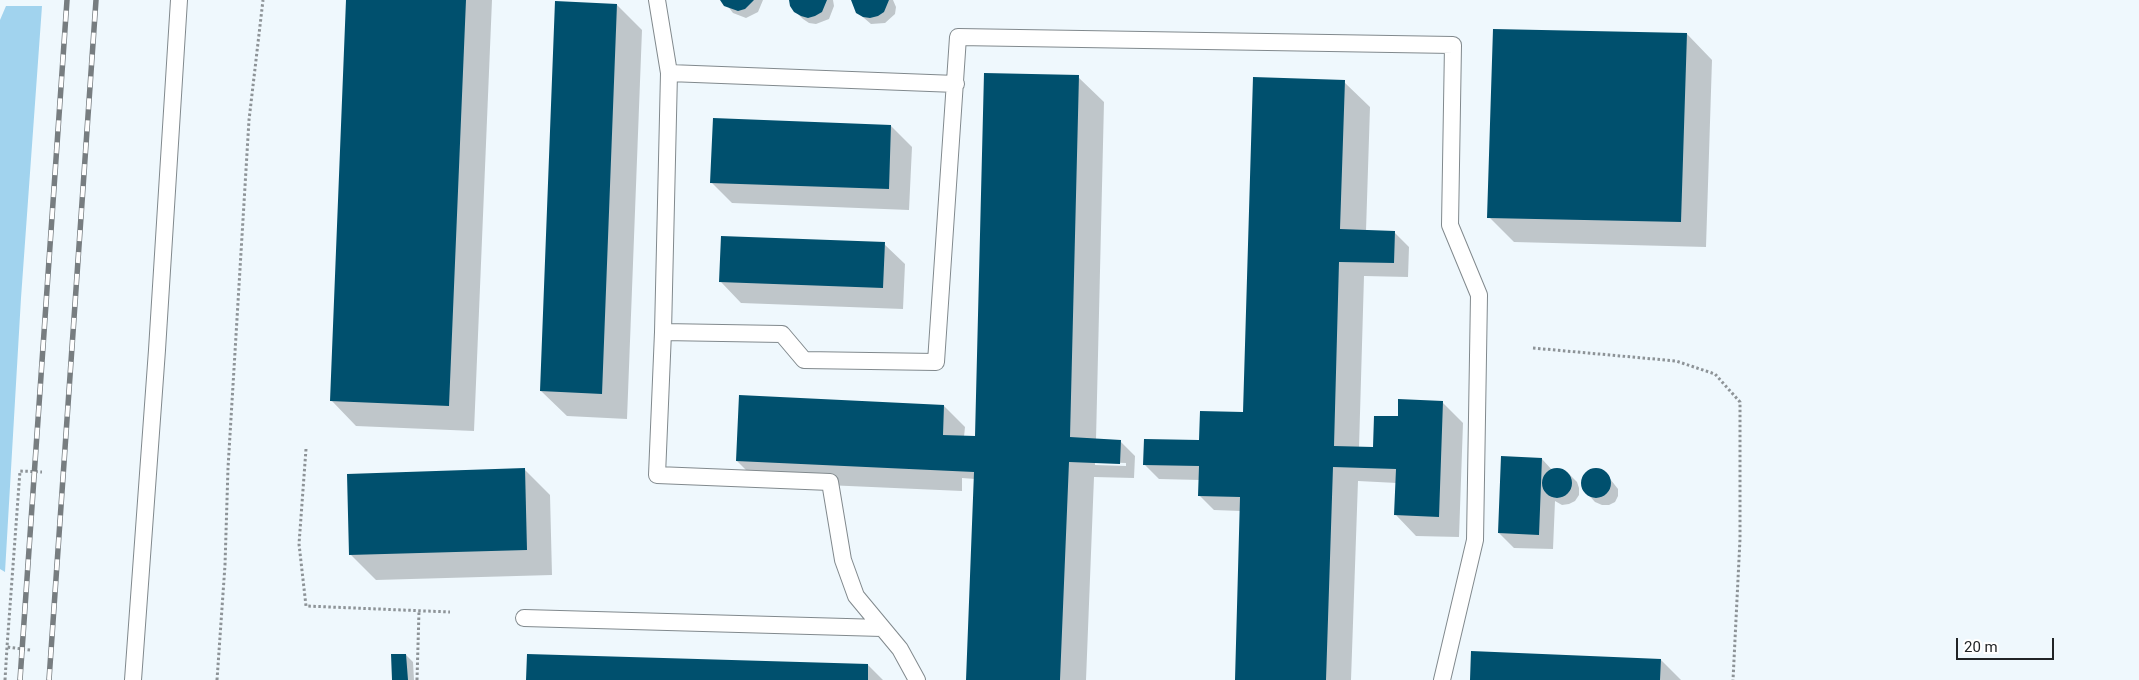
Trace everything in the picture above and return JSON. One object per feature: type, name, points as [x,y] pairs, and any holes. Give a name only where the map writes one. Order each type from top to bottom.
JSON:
[{"type":"lane","points":[[133,680],[157,350],[178,0]]},
{"type":"lane","points":[[657,0],[669,73],[663,332],[657,475],[830,482],[843,560],[856,596],[900,649],[917,680]]},
{"type":"lane","points":[[663,332],[782,334],[804,360],[936,362],[958,37],[1453,45],[1450,225],[1479,295],[1475,540],[1442,680]]},
{"type":"lane","points":[[669,73],[956,84]]},
{"type":"lane","points":[[524,618],[882,628]]},
{"type":"path","points":[[217,680],[249,120],[263,0]]},
{"type":"path","points":[[1533,348],[1676,361],[1715,374],[1740,402],[1740,539],[1733,680]]},
{"type":"path","points":[[306,450],[299,544],[306,606],[450,612]]},
{"type":"path","points":[[5,680],[20,470],[42,472]]},
{"type":"path","points":[[417,680],[419,611]]},
{"type":"path","points":[[7,647],[30,650]]},
{"type":"shaded area","points":[[6,6],[42,6],[21,298],[5,572],[0,569],[0,20]]},
{"type":"building","points":[[346,0],[466,0],[449,406],[330,401]]},
{"type":"building","points":[[720,0],[754,0],[745,9],[738,11],[724,6]]},
{"type":"building","points":[[789,0],[827,0],[822,12],[808,18],[794,12]]},
{"type":"building","points":[[851,0],[889,0],[884,12],[870,18],[856,13]]},
{"type":"building","points":[[555,1],[617,4],[602,394],[540,391]]},
{"type":"building","points":[[1493,29],[1687,33],[1681,222],[1487,218]]},
{"type":"building","points":[[984,73],[1079,75],[1070,437],[1121,440],[1120,464],[1069,462],[1060,680],[966,680],[974,472],[736,461],[739,395],[944,405],[943,435],[975,436]]},
{"type":"building","points":[[1253,77],[1345,80],[1340,229],[1395,231],[1394,263],[1339,262],[1334,446],[1373,447],[1374,416],[1398,416],[1398,399],[1443,401],[1439,517],[1394,515],[1396,469],[1333,467],[1326,680],[1235,680],[1240,497],[1198,496],[1199,466],[1143,465],[1144,439],[1199,440],[1200,411],[1243,412]]},
{"type":"building","points":[[713,118],[891,125],[889,189],[710,183]]},
{"type":"building","points":[[721,236],[885,242],[883,288],[719,282]]},
{"type":"building","points":[[1501,456],[1542,458],[1539,535],[1498,533]]},
{"type":"building","points":[[525,468],[527,550],[349,555],[347,474]]},
{"type":"building","points":[[1557,468],[1568,472],[1572,483],[1568,494],[1557,498],[1546,494],[1542,483],[1546,472]]},
{"type":"building","points":[[1596,468],[1607,472],[1611,483],[1607,494],[1596,498],[1585,494],[1581,483],[1585,472]]},
{"type":"building","points":[[1471,651],[1661,659],[1660,680],[1470,680]]},
{"type":"building","points":[[391,654],[406,654],[408,680],[392,680]]},
{"type":"building","points":[[527,654],[868,664],[868,680],[526,680]]},
{"type":"railway","points":[[20,680],[67,0]]},
{"type":"railway","points":[[49,680],[96,0]]}]
